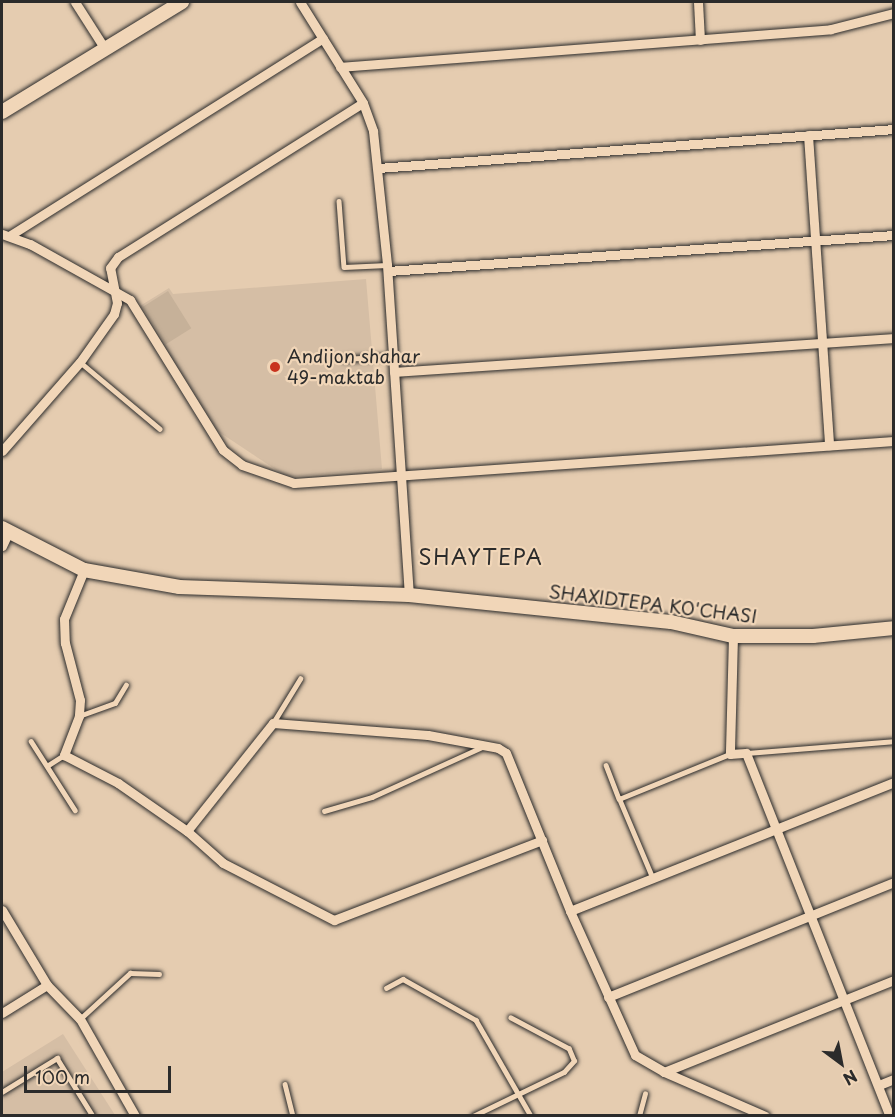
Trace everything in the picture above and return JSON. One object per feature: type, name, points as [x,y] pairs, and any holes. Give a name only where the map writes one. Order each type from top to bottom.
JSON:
[{"type":"street","points":[[75,2],[105,49]]},
{"type":"street","points":[[2,112],[182,2]]},
{"type":"street","points":[[300,2],[363,103],[373,131],[387,268],[409,595]]},
{"type":"street","points":[[698,2],[700,40]]},
{"type":"street","points":[[340,67],[831,29],[894,13]]},
{"type":"street","points":[[5,235],[323,38]]},
{"type":"street","points":[[2,451],[80,362],[114,314],[115,292],[110,268],[118,257],[363,103]]},
{"type":"street","points":[[378,168],[894,129]]},
{"type":"street","points":[[808,135],[829,445]]},
{"type":"street","points":[[5,235],[130,300],[223,450],[242,465],[294,483],[894,441]]},
{"type":"street","points":[[387,268],[816,242],[894,235]]},
{"type":"street","points":[[394,372],[894,338]]},
{"type":"street","points":[[2,546],[5,529]]},
{"type":"street","name":"SHAXIDTEPA KO'CHASI","points":[[5,529],[84,570],[179,587],[409,595],[671,622],[733,636],[813,636],[894,628]]},
{"type":"street","points":[[84,570],[64,619],[63,632],[80,700],[79,716],[64,754],[118,783],[187,831],[224,863],[334,920],[542,840]]},
{"type":"street","points":[[733,636],[730,754],[746,753],[778,828],[890,1116]]},
{"type":"street","points":[[187,831],[273,723],[428,735],[484,746],[506,753],[570,911],[635,1055],[664,1072],[765,1116]]},
{"type":"street","points":[[570,911],[894,782]]},
{"type":"street","points":[[608,997],[894,882]]},
{"type":"street","points":[[2,910],[47,985],[80,1019],[135,1116]]},
{"type":"street","points":[[664,1072],[894,980]]},
{"type":"street","points":[[2,1013],[47,985]]},
{"type":"street","points":[[879,1085],[894,1079]]},
{"type":"lane","points":[[339,201],[344,267],[387,268]]},
{"type":"lane","points":[[344,359],[393,356]]},
{"type":"lane","points":[[80,362],[160,429]]},
{"type":"lane","points":[[273,723],[300,679]]},
{"type":"lane","points":[[79,716],[115,703],[126,685]]},
{"type":"lane","points":[[31,741],[75,810]]},
{"type":"lane","points":[[746,753],[894,741]]},
{"type":"lane","points":[[324,811],[372,798],[484,746]]},
{"type":"lane","points":[[47,766],[64,754]]},
{"type":"lane","points":[[619,799],[730,754]]},
{"type":"lane","points":[[606,765],[652,878]]},
{"type":"lane","points":[[80,1019],[130,973],[159,974]]},
{"type":"lane","points":[[386,988],[404,979],[476,1020],[531,1116]]},
{"type":"lane","points":[[473,1116],[570,1068],[573,1055],[570,1049],[511,1018]]},
{"type":"lane","points":[[2,1092],[57,1058],[93,1116]]},
{"type":"lane","points":[[285,1084],[291,1115]]},
{"type":"lane","points":[[639,1116],[645,1094]]},
{"type":"shaded area","name":"Andijon shahar 49-maktab","points":[[366,279],[382,469],[287,477],[213,428],[140,306],[169,288],[173,294]]},
{"type":"shaded area","points":[[168,291],[191,328],[166,344],[143,307]]},
{"type":"shaded area","points":[[63,1034],[115,1115],[2,1116],[2,1072]]},
{"type":"place","name":"Andijon shahar 49-maktab","points":[[275,367]]},
{"type":"district","name":"SHAYTEPA","points":[[481,556]]}]
